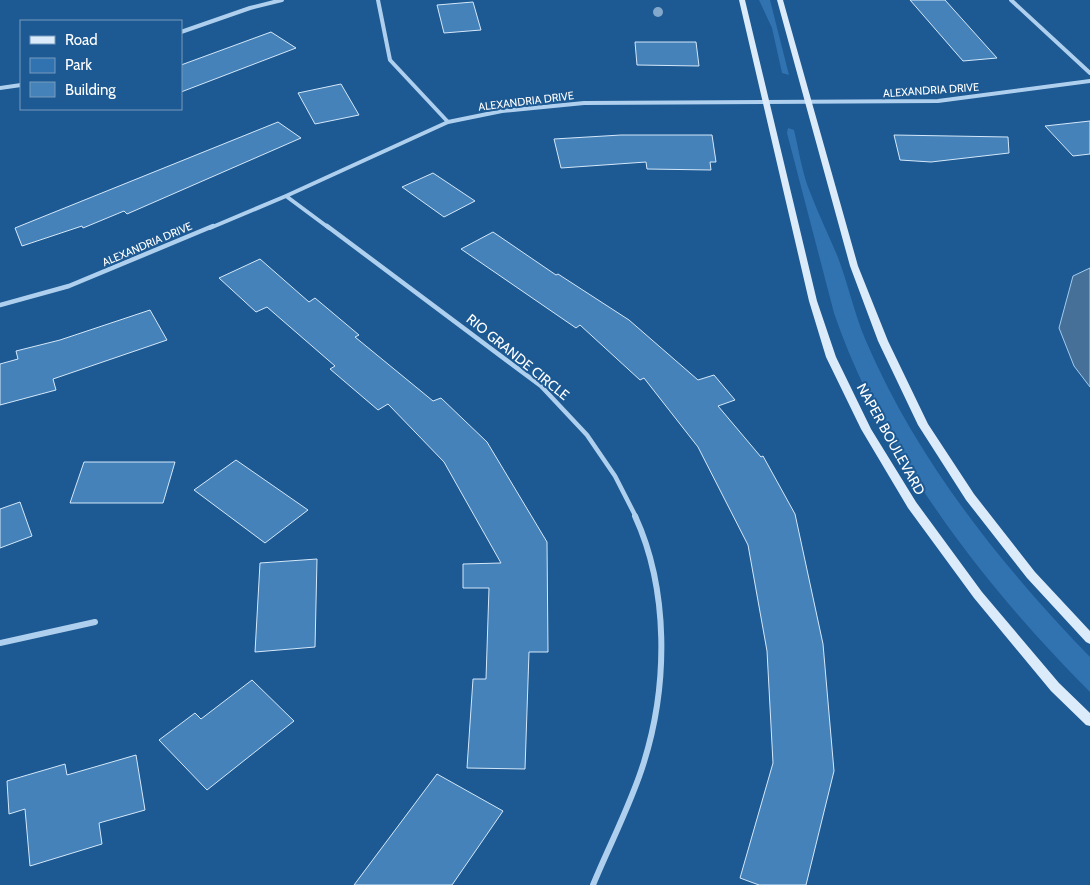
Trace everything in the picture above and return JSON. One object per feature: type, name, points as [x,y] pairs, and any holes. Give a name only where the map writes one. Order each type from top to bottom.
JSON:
[{"type":"main road","name":"NAPER BOULEVARD","points":[[742,0],[813,301],[831,357],[866,429],[912,505],[978,595],[1055,687],[1090,722]]},
{"type":"main road","points":[[780,0],[854,266],[883,341],[923,425],[970,497],[1025,568],[1090,639]]},
{"type":"street","points":[[182,32],[250,8],[282,0]]},
{"type":"street","points":[[378,0],[390,60],[448,122]]},
{"type":"street","points":[[1011,0],[1090,72]]},
{"type":"street","name":"ALEXANDRIA DRIVE","points":[[0,305],[69,286],[286,196],[448,122],[502,111],[584,103],[938,101],[1090,81]]},
{"type":"street","points":[[0,88],[20,85]]},
{"type":"street","name":"RIO GRANDE CIRCLE","points":[[286,196],[552,395],[594,443],[613,470],[635,514],[648,550],[657,590],[662,633],[662,678],[646,758],[593,885]]},
{"type":"street","points":[[0,644],[95,622]]},
{"type":"green space","points":[[759,0],[770,0],[789,75],[782,73],[772,28]]},
{"type":"green space","points":[[788,128],[794,130],[807,185],[837,255],[866,341],[887,385],[910,427],[963,509],[1024,585],[1090,657],[1090,692],[1012,608],[976,563],[908,467],[879,417],[854,365],[834,313],[787,133]]},
{"type":"shaded area","points":[[1090,268],[1090,387],[1074,366],[1059,328],[1073,276]]},
{"type":"building","points":[[910,0],[945,0],[997,58],[963,61]]},
{"type":"building","points":[[473,2],[481,30],[444,33],[437,5]]},
{"type":"building","points":[[271,32],[296,48],[182,92],[182,65]]},
{"type":"building","points":[[635,42],[696,42],[699,66],[637,65]]},
{"type":"building","points":[[341,84],[359,115],[315,124],[298,93]]},
{"type":"building","points":[[1090,121],[1090,154],[1073,156],[1045,126]]},
{"type":"building","points":[[278,122],[301,138],[127,214],[124,211],[83,228],[82,226],[22,246],[15,228]]},
{"type":"building","points":[[621,135],[712,135],[716,162],[710,162],[711,170],[647,169],[646,162],[561,168],[554,139]]},
{"type":"building","points":[[894,135],[1008,137],[1009,153],[931,162],[900,160]]},
{"type":"building","points":[[433,173],[475,201],[444,217],[402,187]]},
{"type":"building","points":[[493,232],[556,275],[558,274],[629,320],[698,380],[714,375],[735,400],[718,406],[761,457],[763,456],[795,514],[823,644],[834,771],[806,885],[759,885],[740,878],[773,763],[767,651],[748,545],[698,447],[644,378],[640,380],[580,325],[576,328],[461,249]]},
{"type":"building","points":[[260,259],[309,302],[315,298],[359,335],[355,337],[433,401],[441,398],[487,442],[547,542],[548,652],[529,652],[525,769],[467,768],[473,679],[486,679],[489,588],[463,588],[463,564],[501,563],[444,462],[388,404],[378,410],[330,369],[335,366],[267,307],[256,312],[219,278]]},
{"type":"building","points":[[150,310],[167,340],[53,379],[56,390],[0,405],[0,364],[18,359],[16,351],[60,340]]},
{"type":"building","points":[[236,460],[308,510],[265,543],[194,490]]},
{"type":"building","points":[[84,462],[175,462],[163,503],[70,503]]},
{"type":"building","points":[[20,502],[32,536],[0,548],[0,509]]},
{"type":"building","points":[[317,559],[315,647],[255,652],[260,563]]},
{"type":"building","points":[[252,680],[294,721],[207,790],[159,740],[195,713],[201,719]]},
{"type":"building","points":[[136,755],[145,810],[99,823],[102,844],[30,866],[25,809],[9,814],[7,781],[65,764],[67,775]]},
{"type":"building","points":[[437,774],[503,811],[452,885],[354,885]]}]
